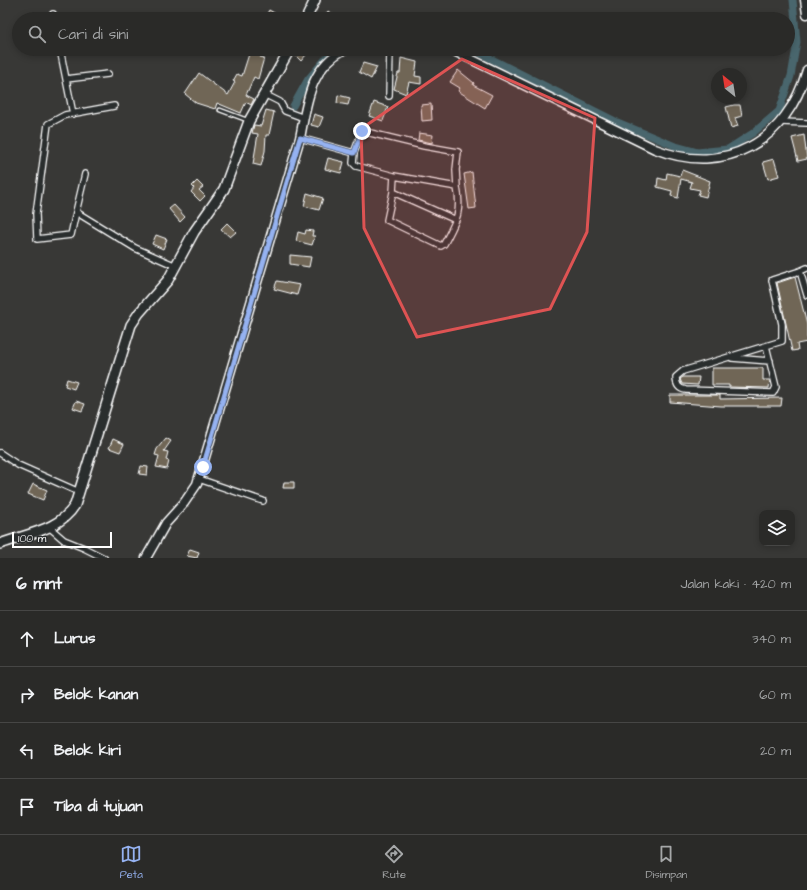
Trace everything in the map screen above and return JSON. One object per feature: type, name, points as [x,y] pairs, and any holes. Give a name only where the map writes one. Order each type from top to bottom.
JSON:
[{"type":"main road","points":[[309,12],[315,0]]},
{"type":"main road","points":[[0,544],[49,527],[62,520],[69,514],[79,492],[131,325],[139,313],[168,280],[194,232],[226,185],[249,121],[286,56]]},
{"type":"street","points":[[805,0],[807,14]]},
{"type":"street","points":[[61,56],[73,114]]},
{"type":"street","points":[[146,558],[160,532],[190,495],[199,479],[300,138],[300,116],[315,79],[334,56]]},
{"type":"street","points":[[388,96],[390,56]]},
{"type":"street","points":[[464,56],[655,149],[675,156],[715,158],[741,151],[758,144],[781,122],[794,102],[807,70]]},
{"type":"street","points":[[66,78],[108,74]]},
{"type":"street","points":[[264,94],[280,102],[287,113],[300,116]]},
{"type":"street","points":[[85,174],[72,235],[37,238],[36,214],[48,124],[65,115],[114,106]]},
{"type":"street","points":[[781,122],[807,123]]},
{"type":"street","points":[[394,176],[393,192],[387,220],[440,246],[444,244],[456,220],[460,204],[456,175],[458,152],[424,146],[362,131],[354,153],[353,161],[355,166],[394,176],[457,187]]},
{"type":"street","points":[[300,138],[354,153]]},
{"type":"street","points":[[393,192],[456,220]]},
{"type":"street","points":[[76,212],[135,248],[176,266]]},
{"type":"street","points":[[766,346],[776,387],[773,393],[686,390],[681,389],[678,385],[676,377],[680,373],[766,346],[780,342],[783,339],[782,324],[772,280],[807,268]]},
{"type":"street","points":[[800,271],[806,287],[807,295]]},
{"type":"street","points":[[729,358],[770,361]]},
{"type":"street","points":[[0,453],[18,465],[79,492]]},
{"type":"street","points":[[199,479],[263,501]]},
{"type":"street","points":[[49,527],[64,540],[104,558]]},
{"type":"lane","points":[[220,110],[249,121]]},
{"type":"highlighted area","points":[[462,59],[595,118],[587,232],[550,309],[417,337],[364,228],[361,129]]},
{"type":"building","points":[[248,56],[260,56],[264,58],[258,79],[254,77],[246,95],[254,99],[251,105],[246,102],[241,113],[217,103],[215,109],[196,103],[185,94],[199,73],[228,95],[235,82],[233,81],[237,74],[242,76]]},
{"type":"building","points":[[296,56],[305,56],[301,61]]},
{"type":"building","points":[[401,58],[417,62],[415,76],[421,77],[421,84],[409,82],[406,94],[394,89],[398,73],[400,73]]},
{"type":"building","points":[[363,63],[377,67],[371,79],[359,72]]},
{"type":"building","points":[[458,70],[474,83],[473,85],[492,95],[485,108],[458,91],[460,88],[450,82]]},
{"type":"building","points":[[338,95],[350,98],[348,105],[337,103]]},
{"type":"building","points":[[374,102],[388,107],[383,121],[369,116]]},
{"type":"building","points":[[431,104],[432,120],[422,121],[421,105]]},
{"type":"building","points":[[740,105],[742,116],[735,118],[738,126],[731,128],[726,107]]},
{"type":"building","points":[[266,110],[274,112],[269,135],[266,135],[265,151],[261,166],[253,164],[258,134],[252,133],[254,125],[261,126]]},
{"type":"building","points":[[314,114],[323,117],[319,127],[311,125]]},
{"type":"building","points":[[419,133],[433,135],[432,143],[418,140]]},
{"type":"building","points":[[804,135],[807,159],[798,161],[792,138]]},
{"type":"building","points":[[328,158],[344,162],[341,173],[325,169]]},
{"type":"building","points":[[774,159],[779,176],[768,179],[763,162]]},
{"type":"building","points":[[682,170],[710,181],[706,197],[698,195],[700,190],[690,188],[692,182],[681,179],[678,198],[671,196],[672,191],[657,187],[658,178],[666,180],[667,173],[680,176]]},
{"type":"building","points":[[472,172],[476,208],[469,209],[464,174]]},
{"type":"building","points":[[197,181],[203,187],[199,190],[205,196],[200,201],[191,192],[194,188],[192,186]]},
{"type":"building","points":[[307,193],[323,198],[319,210],[304,206]]},
{"type":"building","points":[[174,205],[185,217],[180,222],[169,209]]},
{"type":"building","points":[[227,223],[236,232],[230,237],[221,229]]},
{"type":"building","points":[[306,230],[313,231],[312,236],[315,236],[312,245],[296,241],[298,232],[305,234]]},
{"type":"building","points":[[156,235],[167,239],[163,249],[152,244]]},
{"type":"building","points":[[290,255],[311,257],[309,267],[290,264]]},
{"type":"building","points":[[795,277],[807,325],[807,342],[797,344],[798,350],[792,351],[777,283]]},
{"type":"building","points":[[277,281],[300,285],[297,295],[274,289]]},
{"type":"building","points":[[712,368],[763,368],[763,380],[770,380],[769,388],[712,385]]},
{"type":"building","points":[[683,377],[699,377],[698,385],[682,384],[680,379]]},
{"type":"building","points":[[67,379],[77,382],[74,389],[65,386]]},
{"type":"building","points":[[670,395],[720,395],[720,399],[782,398],[781,406],[721,406],[670,402]]},
{"type":"building","points":[[76,401],[85,404],[82,411],[73,408]]},
{"type":"building","points":[[166,438],[171,441],[164,451],[168,452],[166,460],[169,461],[167,469],[156,467],[159,456],[155,455],[157,449]]},
{"type":"building","points":[[113,439],[124,444],[120,452],[109,448]]},
{"type":"building","points":[[141,466],[148,467],[147,475],[139,474]]},
{"type":"building","points":[[284,482],[294,482],[294,488],[283,488]]},
{"type":"building","points":[[33,484],[47,490],[43,500],[28,494]]},
{"type":"building","points":[[190,549],[199,552],[197,558],[187,556]]},
{"type":"waterway","points":[[793,0],[794,12]]},
{"type":"waterway","points":[[795,21],[797,42],[795,53]]},
{"type":"waterway","points":[[293,106],[308,79],[328,56]]},
{"type":"waterway","points":[[486,56],[615,121],[675,146],[697,152],[728,149],[753,133],[779,111],[791,76],[795,56]]},
{"type":"route","points":[[203,467],[300,138],[354,153],[362,131]]}]
